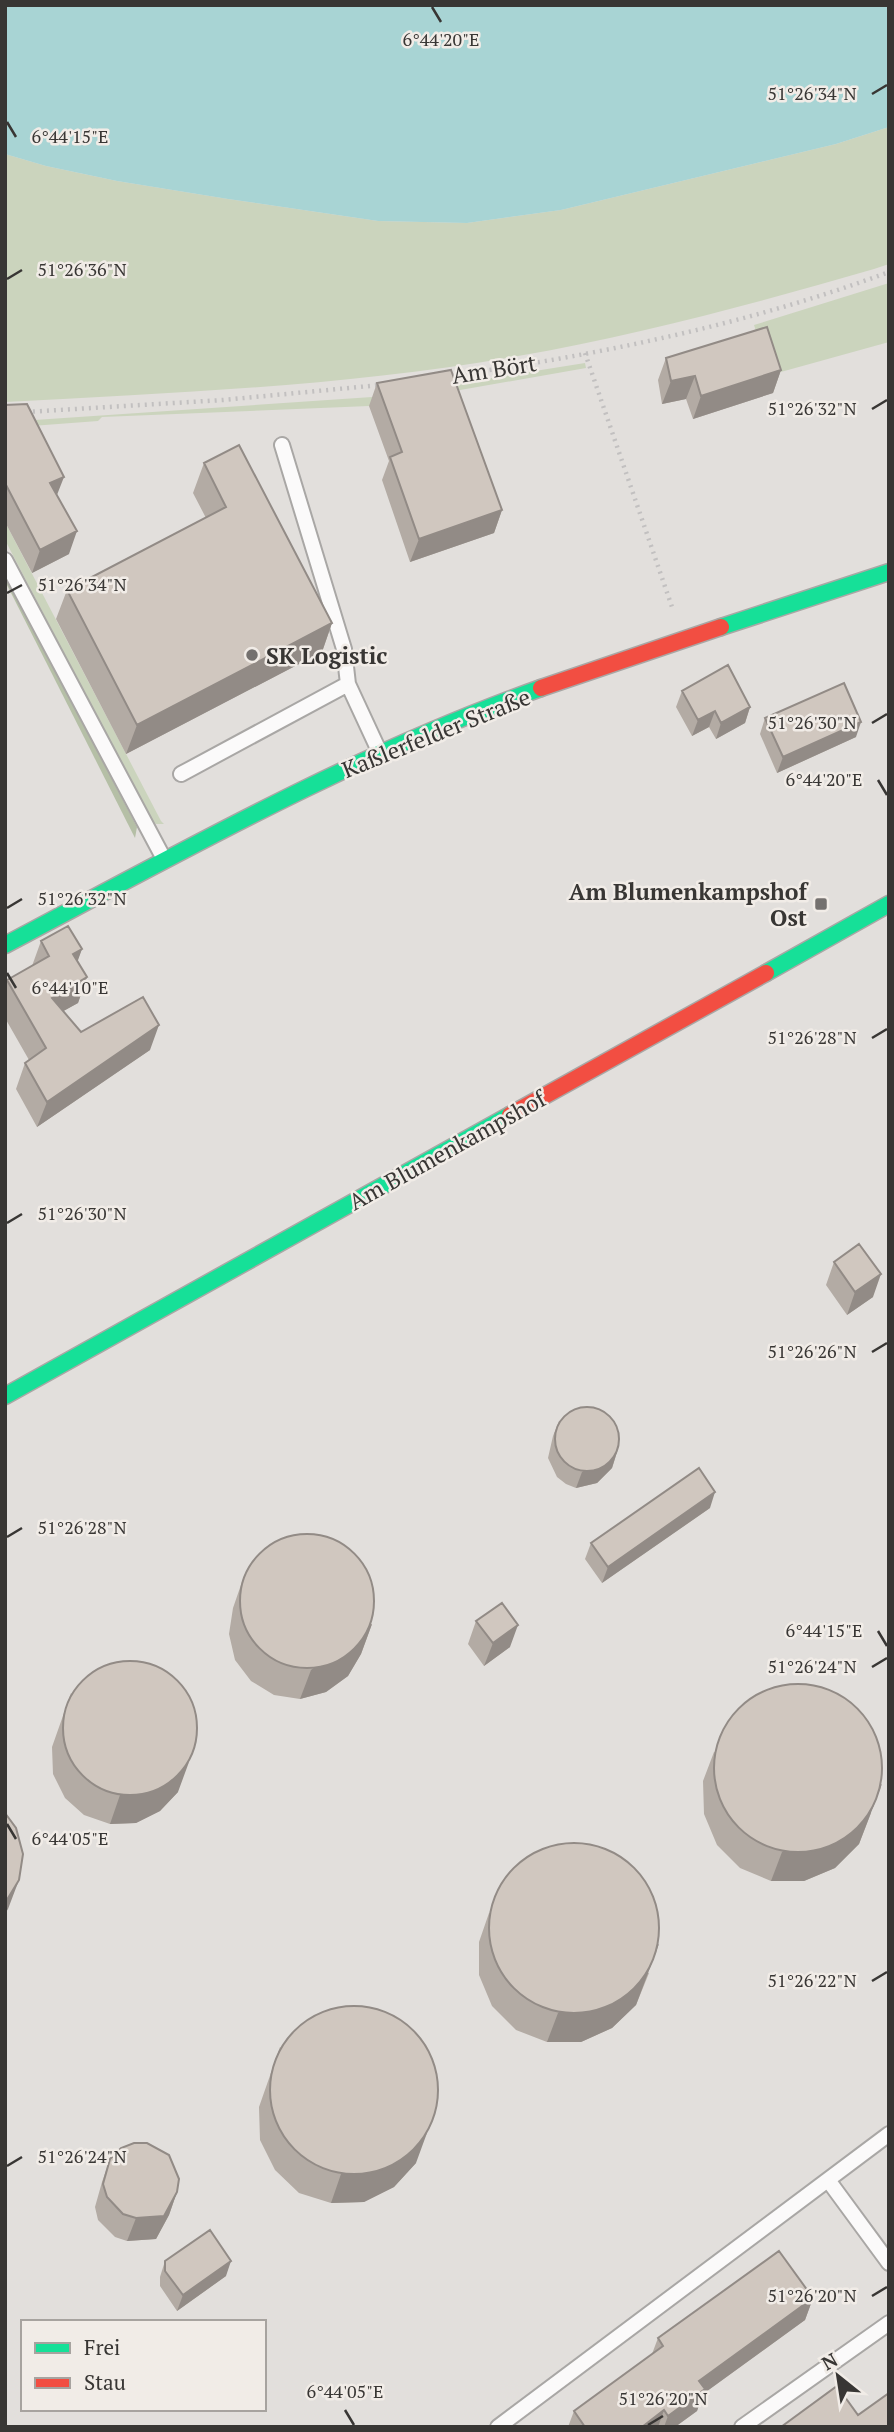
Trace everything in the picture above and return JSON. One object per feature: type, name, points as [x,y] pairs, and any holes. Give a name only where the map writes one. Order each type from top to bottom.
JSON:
[{"type":"street","name":"Kaßlerfelder Straße","points":[[5,945],[380,753],[476,713],[889,572]]},
{"type":"street","name":"Am Blumenkampshof","points":[[5,1396],[889,904]]},
{"type":"lane","points":[[282,445],[344,649],[348,684],[380,753]]},
{"type":"lane","points":[[5,561],[165,862]]},
{"type":"lane","points":[[181,774],[348,684]]},
{"type":"lane","points":[[498,2427],[889,2134]]},
{"type":"lane","points":[[828,2180],[889,2263]]},
{"type":"lane","points":[[742,2427],[889,2323]]},
{"type":"path","name":"Am Bört","points":[[438,377],[519,366],[713,326],[889,272]]},
{"type":"path","points":[[585,353],[684,641]]},
{"type":"path","points":[[19,412],[223,400],[384,385]]},
{"type":"green space","points":[[889,127],[889,264],[874,269],[653,328],[563,348],[454,366],[262,387],[5,402],[5,154],[117,181],[228,199],[378,221],[467,223],[561,210],[836,144]]},
{"type":"green space","points":[[889,283],[889,342],[770,375],[754,325]]},
{"type":"green space","points":[[585,363],[586,368],[369,406],[102,417],[98,421],[5,428],[5,422],[372,397]]},
{"type":"green space","points":[[5,522],[164,824],[156,824],[151,820],[5,540]]},
{"type":"green space","points":[[5,574],[137,827],[135,838],[5,581]]},
{"type":"water","points":[[5,5],[889,5],[889,127],[836,144],[561,210],[467,223],[378,221],[117,181],[5,154]]},
{"type":"building","points":[[767,327],[781,370],[701,396],[695,376],[671,381],[666,358]]},
{"type":"building","points":[[451,370],[502,510],[419,539],[390,457],[402,452],[377,383]]},
{"type":"building","points":[[27,404],[64,477],[50,483],[77,531],[40,550],[5,483],[5,405]]},
{"type":"building","points":[[239,445],[332,623],[137,725],[67,590],[226,507],[204,463]]},
{"type":"building","points":[[728,665],[750,707],[721,723],[715,711],[698,720],[682,691]]},
{"type":"building","points":[[844,683],[861,722],[783,757],[765,718]]},
{"type":"building","points":[[68,926],[82,949],[73,954],[87,977],[52,998],[81,1032],[143,997],[159,1025],[47,1102],[25,1063],[46,1048],[7,980],[49,956],[41,941]]},
{"type":"building","points":[[859,1244],[881,1274],[855,1292],[834,1262]]},
{"type":"building","points":[[581,1407],[593,1407],[610,1416],[617,1427],[617,1451],[610,1462],[593,1471],[581,1471],[569,1466],[560,1457],[555,1445],[555,1433],[560,1421],[569,1412]]},
{"type":"building","points":[[699,1468],[715,1492],[608,1567],[591,1543]]},
{"type":"building","points":[[307,1534],[333,1539],[355,1553],[369,1575],[374,1601],[369,1627],[355,1649],[333,1663],[307,1668],[281,1663],[259,1649],[245,1627],[240,1601],[245,1575],[259,1553],[281,1539]]},
{"type":"building","points":[[502,1603],[518,1625],[493,1643],[476,1621]]},
{"type":"building","points":[[130,1661],[156,1666],[178,1680],[192,1702],[197,1728],[192,1754],[178,1776],[156,1790],[130,1795],[104,1790],[82,1776],[68,1754],[63,1728],[68,1702],[82,1680],[104,1666]]},
{"type":"building","points":[[798,1684],[830,1690],[858,1708],[876,1736],[882,1768],[876,1800],[858,1828],[830,1846],[798,1852],[766,1846],[738,1828],[720,1800],[714,1768],[720,1736],[738,1708],[766,1690]]},
{"type":"building","points":[[5,1813],[16,1828],[23,1854],[19,1880],[5,1903]]},
{"type":"building","points":[[574,1843],[607,1849],[634,1868],[653,1895],[659,1928],[653,1961],[634,1988],[607,2007],[574,2013],[541,2007],[514,1988],[495,1961],[489,1928],[495,1895],[514,1868],[541,1849]]},
{"type":"building","points":[[354,2006],[386,2012],[413,2031],[432,2058],[438,2090],[432,2122],[413,2149],[386,2168],[354,2174],[322,2168],[295,2149],[276,2122],[270,2090],[276,2058],[295,2031],[322,2012]]},
{"type":"building","points":[[134,2143],[147,2143],[169,2155],[179,2179],[177,2192],[164,2216],[136,2218],[123,2214],[107,2197],[103,2184],[110,2159],[121,2148]]},
{"type":"building","points":[[210,2230],[231,2261],[183,2295],[165,2271],[165,2261]]},
{"type":"building","points":[[779,2251],[813,2298],[699,2381],[705,2389],[668,2416],[664,2410],[642,2427],[585,2427],[574,2411],[663,2346],[658,2338]]},
{"type":"building","points":[[837,2386],[858,2415],[889,2393],[889,2427],[781,2427]]},
{"type":"traffic: fast","points":[[721,627],[889,572]]},
{"type":"traffic: fast","points":[[5,945],[202,840],[335,774],[471,714],[541,688]]},
{"type":"traffic: fast","points":[[766,973],[889,904]]},
{"type":"traffic: fast","points":[[5,1396],[510,1115]]},
{"type":"traffic: jam","points":[[541,688],[721,627]]},
{"type":"traffic: jam","points":[[510,1115],[766,973]]},
{"type":"place","name":"SK Logistic","points":[[252,655]]},
{"type":"place","name":"Am Blumenkampshof Ost","points":[[821,904]]}]
